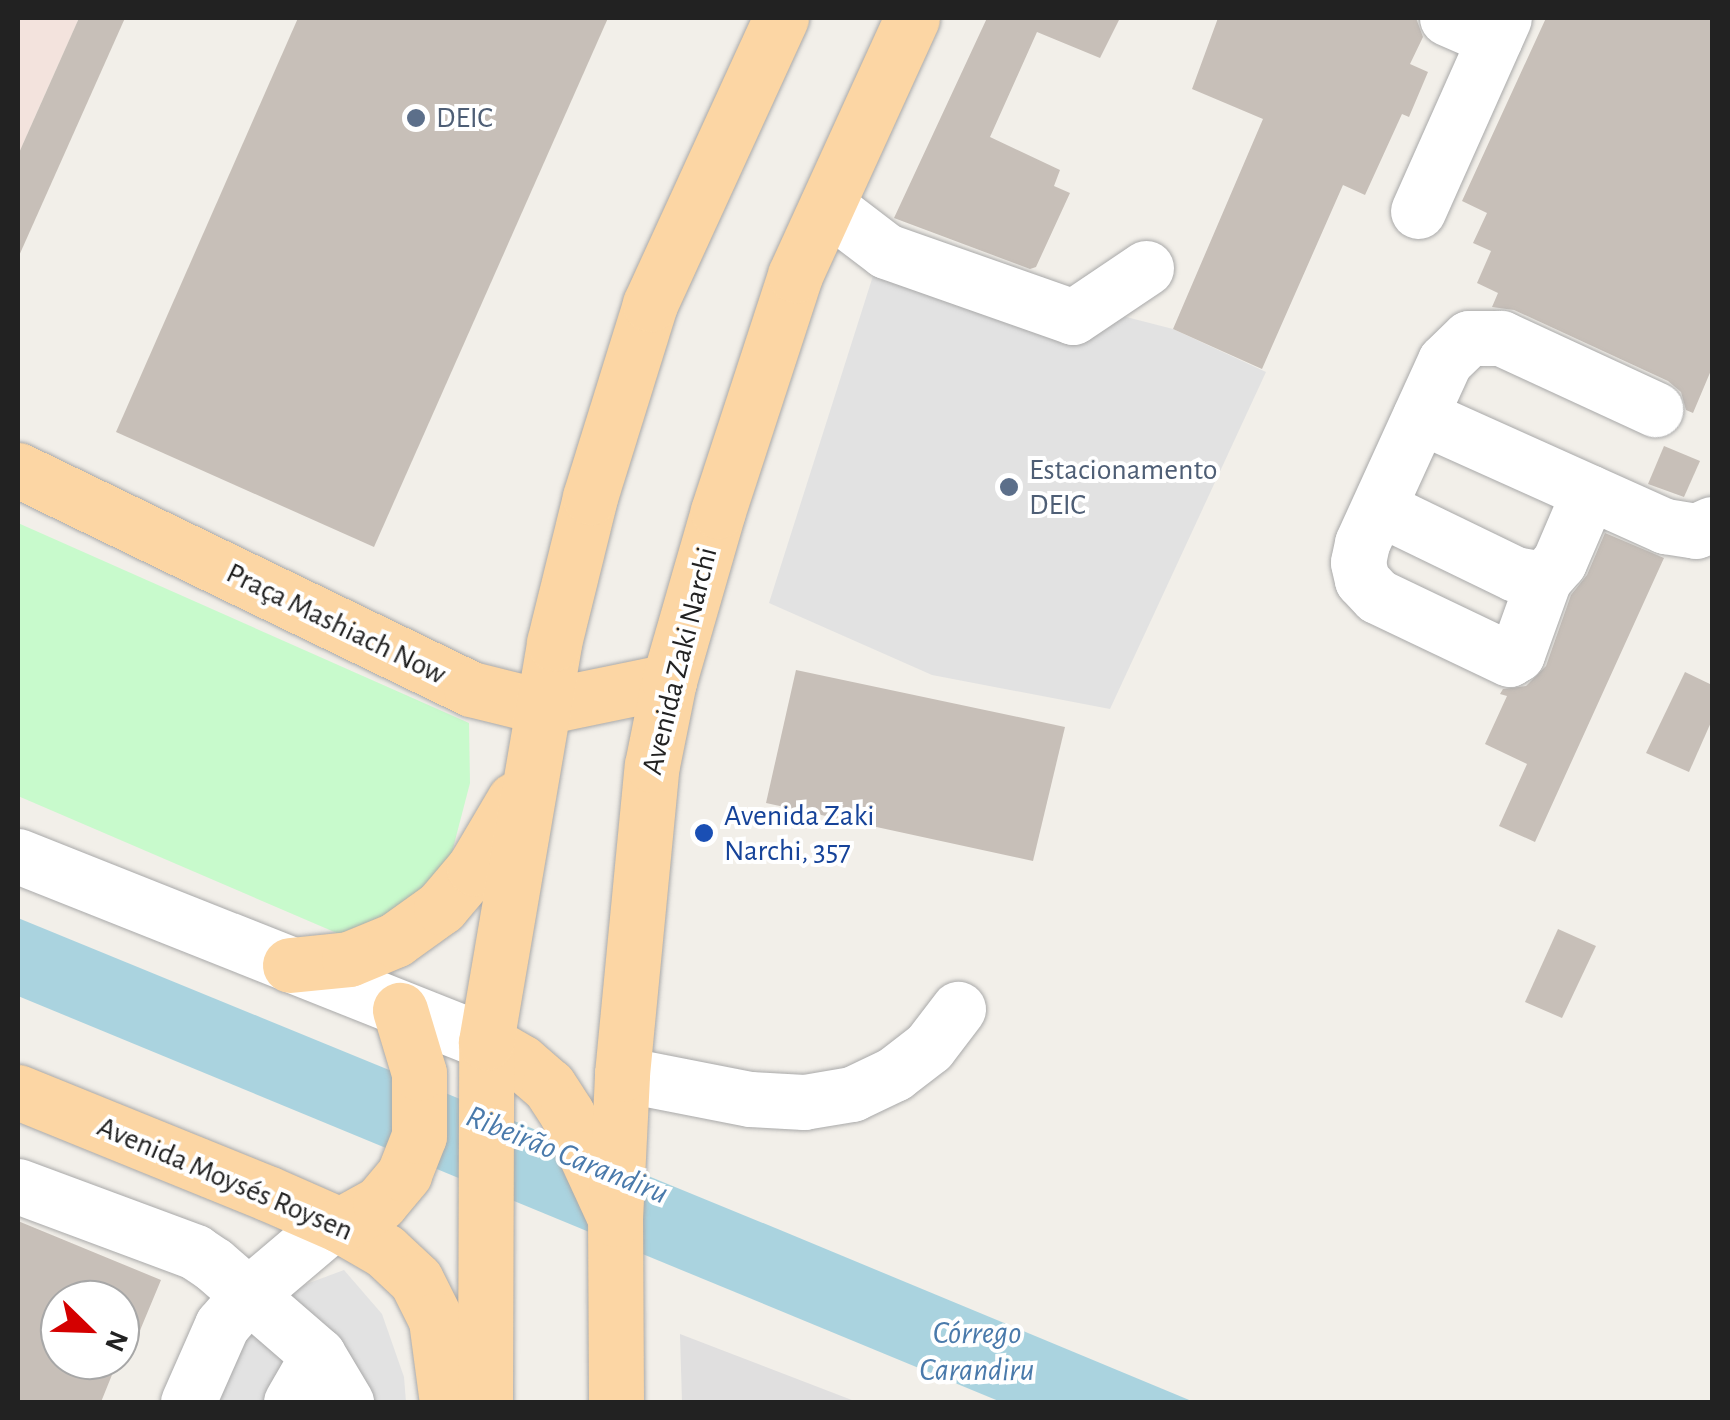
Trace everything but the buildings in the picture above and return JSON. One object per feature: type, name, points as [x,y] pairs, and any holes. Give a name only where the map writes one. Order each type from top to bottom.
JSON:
[{"type":"main road","points":[[484,1402],[488,1059],[543,707],[590,496],[650,304],[781,18]]},
{"type":"main road","name":"Avenida Zaki Narchi","points":[[616,1402],[613,1341],[621,1090],[652,765],[669,681],[795,275],[912,18]]},
{"type":"main road","name":"Praça Mashiach Now","points":[[18,470],[471,689],[543,707],[669,681]]},
{"type":"main road","points":[[290,965],[348,959],[395,940],[441,907],[474,868],[531,772]]},
{"type":"main road","points":[[345,1221],[380,1203],[404,1174],[419,1136],[422,1099],[406,1024]]},
{"type":"main road","points":[[488,1059],[550,1086],[615,1219]]},
{"type":"main road","name":"Avenida Moysés Roysen","points":[[18,1092],[345,1221],[416,1280],[436,1320],[448,1402]]},
{"type":"street","points":[[1418,211],[1482,25]]},
{"type":"street","points":[[827,206],[886,251],[1073,316],[1146,268]]},
{"type":"street","points":[[1588,492],[1559,562],[1544,579],[1517,654],[1508,659],[1387,602],[1362,580],[1358,562],[1362,543],[1456,347],[1484,336],[1501,338],[1655,409]]},
{"type":"street","points":[[1420,416],[1665,526],[1696,532],[1712,524]]},
{"type":"street","points":[[1381,509],[1515,574],[1544,579]]},
{"type":"street","points":[[18,856],[290,965],[406,1024],[488,1059]]},
{"type":"street","points":[[621,1090],[804,1102],[852,1094],[894,1074],[929,1047],[958,1008]]},
{"type":"street","points":[[18,1186],[195,1252],[318,1355],[346,1402]]},
{"type":"street","points":[[188,1402],[222,1325],[249,1294],[345,1221]]},
{"type":"street","points":[[291,1402],[318,1355]]},
{"type":"shaded area","points":[[18,18],[79,18],[18,155]]},
{"type":"shaded area","name":"Estacionamento DEIC","points":[[885,238],[1021,290],[1173,329],[1266,372],[1110,709],[932,675],[769,603]]},
{"type":"shaded area","points":[[344,1270],[382,1314],[404,1377],[406,1402],[182,1402],[285,1292]]},
{"type":"shaded area","points":[[680,1334],[857,1402],[682,1402]]},
{"type":"green space","points":[[18,523],[469,723],[470,783],[451,856],[367,946],[18,796]]},
{"type":"water","name":"Córrego Carandiru","points":[[18,918],[1194,1402],[1001,1402],[18,996]]},
{"type":"place","name":"DEIC","points":[[416,118]]},
{"type":"place","name":"Estacionamento DEIC","points":[[1009,487]]},
{"type":"place","name":"Avenida Zaki Narchi, 357","points":[[704,833]]},
{"type":"water label","name":"Ribeirão Carandiru","points":[[567,1155]]}]
